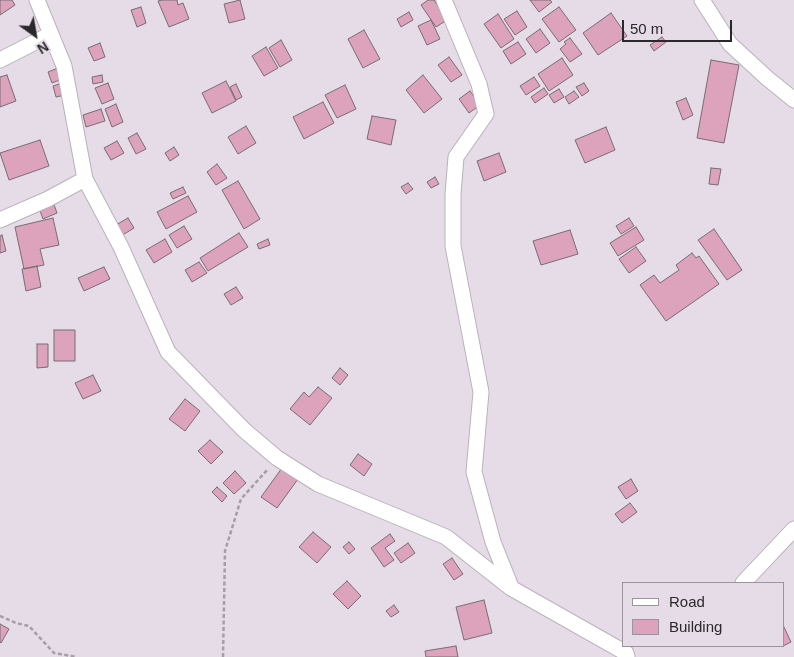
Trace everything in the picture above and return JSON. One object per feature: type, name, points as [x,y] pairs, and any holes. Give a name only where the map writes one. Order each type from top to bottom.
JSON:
[{"type":"street","points":[[37,0],[64,66],[85,180],[121,247],[168,352],[244,430],[277,458],[318,484],[446,537],[511,588],[628,653]]},
{"type":"street","points":[[444,0],[479,84],[486,114],[456,158],[453,194],[453,246],[481,392],[474,472],[493,542],[511,588]]},
{"type":"street","points":[[702,0],[730,44],[794,100]]},
{"type":"street","points":[[0,60],[51,34]]},
{"type":"street","points":[[0,220],[85,180]]},
{"type":"street","points":[[744,582],[794,529]]},
{"type":"path","points":[[223,657],[225,551],[241,499],[277,458]]},
{"type":"path","points":[[0,616],[16,623],[30,626],[54,654],[77,657]]},
{"type":"building","points":[[0,0],[12,0],[15,5],[0,15]]},
{"type":"building","points":[[177,0],[178,5],[183,3],[189,19],[169,27],[158,1]]},
{"type":"building","points":[[240,0],[245,19],[229,23],[224,4]]},
{"type":"building","points":[[428,0],[434,0],[447,20],[436,27],[421,5]]},
{"type":"building","points":[[530,0],[550,0],[552,2],[539,12]]},
{"type":"building","points":[[141,7],[146,23],[137,27],[131,10]]},
{"type":"building","points":[[559,7],[576,30],[559,42],[542,19]]},
{"type":"building","points":[[517,11],[527,27],[515,35],[504,19]]},
{"type":"building","points":[[409,12],[413,20],[401,27],[397,19]]},
{"type":"building","points":[[611,13],[627,36],[598,55],[583,33]]},
{"type":"building","points":[[498,14],[514,39],[501,48],[484,24]]},
{"type":"building","points":[[431,20],[440,39],[427,45],[418,26]]},
{"type":"building","points":[[540,29],[550,43],[536,53],[526,39]]},
{"type":"building","points":[[364,30],[380,59],[363,68],[348,39]]},
{"type":"building","points":[[662,37],[666,42],[654,51],[650,45]]},
{"type":"building","points":[[570,38],[582,54],[570,62],[560,49],[566,44],[564,42]]},
{"type":"building","points":[[281,40],[292,60],[280,67],[269,48]]},
{"type":"building","points":[[518,42],[526,54],[511,64],[503,51]]},
{"type":"building","points":[[100,43],[105,57],[94,61],[88,48]]},
{"type":"building","points":[[266,47],[278,68],[264,76],[252,56]]},
{"type":"building","points":[[449,57],[462,75],[451,82],[438,65]]},
{"type":"building","points":[[562,58],[573,75],[549,91],[538,74]]},
{"type":"building","points":[[711,60],[739,65],[724,143],[697,138]]},
{"type":"building","points":[[58,68],[62,79],[52,83],[48,72]]},
{"type":"building","points":[[7,75],[16,101],[0,107],[0,77]]},
{"type":"building","points":[[102,75],[103,82],[93,84],[92,77]]},
{"type":"building","points":[[423,75],[442,99],[424,113],[406,90]]},
{"type":"building","points":[[534,77],[540,86],[526,95],[520,86]]},
{"type":"building","points":[[226,81],[236,101],[212,113],[202,93]]},
{"type":"building","points":[[62,83],[65,95],[56,97],[53,86]]},
{"type":"building","points":[[108,83],[114,99],[102,104],[95,88]]},
{"type":"building","points":[[584,83],[589,91],[582,96],[576,87]]},
{"type":"building","points":[[236,84],[242,97],[236,100],[230,87]]},
{"type":"building","points":[[345,85],[356,109],[337,118],[325,95]]},
{"type":"building","points":[[544,88],[548,94],[535,103],[531,97]]},
{"type":"building","points":[[559,89],[564,97],[554,103],[549,95]]},
{"type":"building","points":[[470,91],[480,105],[469,113],[459,99]]},
{"type":"building","points":[[574,91],[579,97],[569,104],[565,97]]},
{"type":"building","points":[[686,98],[693,115],[683,120],[676,102]]},
{"type":"building","points":[[323,102],[334,123],[304,139],[293,117]]},
{"type":"building","points":[[116,104],[123,122],[112,127],[105,109]]},
{"type":"building","points":[[101,109],[105,121],[86,127],[83,115]]},
{"type":"building","points":[[372,116],[396,120],[391,145],[367,139]]},
{"type":"building","points":[[246,126],[256,143],[238,154],[228,137]]},
{"type":"building","points":[[606,127],[615,150],[585,163],[575,140]]},
{"type":"building","points":[[137,133],[146,149],[136,154],[128,138]]},
{"type":"building","points":[[40,140],[49,166],[9,180],[0,153]]},
{"type":"building","points":[[117,141],[124,153],[111,160],[104,148]]},
{"type":"building","points":[[174,147],[179,155],[170,161],[165,153]]},
{"type":"building","points":[[499,153],[506,172],[484,181],[477,161]]},
{"type":"building","points":[[217,164],[227,178],[216,185],[207,172]]},
{"type":"building","points":[[711,168],[721,169],[718,185],[709,184]]},
{"type":"building","points":[[435,177],[439,184],[431,188],[427,182]]},
{"type":"building","points":[[238,181],[260,219],[244,229],[222,190]]},
{"type":"building","points":[[408,183],[413,189],[406,194],[401,187]]},
{"type":"building","points":[[183,187],[186,193],[173,199],[170,193]]},
{"type":"building","points":[[188,196],[197,212],[166,229],[157,212]]},
{"type":"building","points":[[53,202],[57,213],[43,219],[39,208]]},
{"type":"building","points":[[53,218],[59,245],[40,249],[44,265],[24,269],[15,227]]},
{"type":"building","points":[[128,218],[134,228],[121,236],[114,226]]},
{"type":"building","points":[[629,218],[634,226],[621,234],[616,226]]},
{"type":"building","points":[[184,226],[192,239],[177,248],[169,235]]},
{"type":"building","points":[[636,227],[644,240],[618,256],[610,243]]},
{"type":"building","points":[[714,229],[742,270],[727,280],[698,240]]},
{"type":"building","points":[[570,230],[578,254],[541,265],[533,241]]},
{"type":"building","points":[[239,233],[248,247],[208,271],[200,258]]},
{"type":"building","points":[[2,235],[6,251],[0,253],[0,236]]},
{"type":"building","points":[[165,239],[172,252],[154,263],[146,250]]},
{"type":"building","points":[[268,239],[270,245],[259,249],[257,244]]},
{"type":"building","points":[[636,247],[646,261],[629,273],[619,259]]},
{"type":"building","points":[[692,253],[696,258],[699,256],[719,284],[666,321],[640,285],[654,275],[660,283],[679,270],[676,265]]},
{"type":"building","points":[[199,262],[207,273],[192,282],[185,270]]},
{"type":"building","points":[[37,266],[41,287],[26,291],[22,269]]},
{"type":"building","points":[[104,267],[110,279],[84,291],[78,278]]},
{"type":"building","points":[[236,287],[243,298],[231,305],[224,294]]},
{"type":"building","points":[[54,330],[75,330],[75,361],[54,361]]},
{"type":"building","points":[[37,344],[48,344],[48,367],[37,368]]},
{"type":"building","points":[[340,368],[348,375],[340,385],[332,378]]},
{"type":"building","points":[[93,375],[101,391],[83,399],[75,383]]},
{"type":"building","points":[[318,387],[332,398],[310,425],[290,409],[304,392],[309,397]]},
{"type":"building","points":[[185,399],[200,411],[185,431],[169,419]]},
{"type":"building","points":[[210,440],[223,452],[211,464],[198,451]]},
{"type":"building","points":[[358,454],[372,464],[364,476],[350,465]]},
{"type":"building","points":[[282,468],[298,479],[277,508],[261,497]]},
{"type":"building","points":[[235,471],[246,483],[234,494],[223,483]]},
{"type":"building","points":[[631,479],[638,491],[626,499],[618,487]]},
{"type":"building","points":[[217,487],[227,496],[222,502],[212,492]]},
{"type":"building","points":[[630,503],[637,512],[622,523],[615,514]]},
{"type":"building","points":[[313,532],[331,547],[317,563],[299,547]]},
{"type":"building","points":[[390,534],[395,541],[385,548],[394,560],[384,567],[371,548]]},
{"type":"building","points":[[349,542],[355,549],[349,554],[343,547]]},
{"type":"building","points":[[408,543],[415,553],[401,563],[394,553]]},
{"type":"building","points":[[452,558],[463,574],[454,580],[443,564]]},
{"type":"building","points":[[347,581],[361,596],[348,609],[333,594]]},
{"type":"building","points":[[484,600],[492,633],[464,640],[456,607]]},
{"type":"building","points":[[394,605],[399,612],[391,617],[386,611]]},
{"type":"building","points":[[0,624],[9,629],[1,643],[0,642]]},
{"type":"building","points":[[784,627],[791,642],[784,646]]},
{"type":"building","points":[[456,646],[458,657],[426,657],[425,651]]}]
